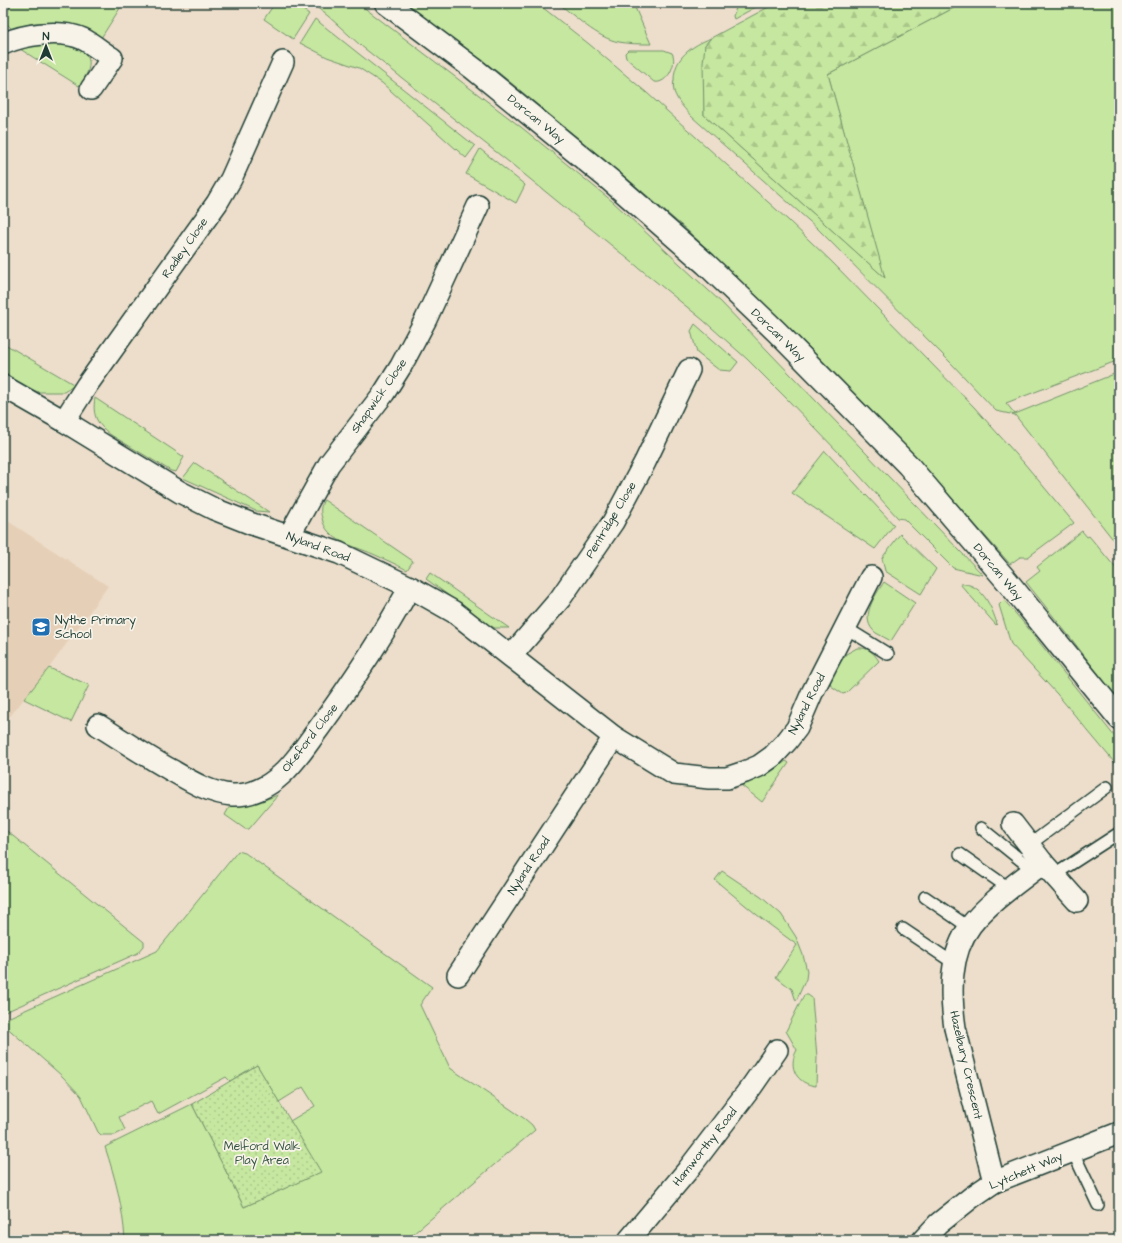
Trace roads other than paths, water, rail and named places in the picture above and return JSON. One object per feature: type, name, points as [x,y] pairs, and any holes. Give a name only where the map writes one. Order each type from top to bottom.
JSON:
[{"type":"main road","name":"Dorcan Way","points":[[386,3],[474,69],[610,180],[706,264],[777,332],[908,465],[1007,581],[1119,718]]},
{"type":"street","points":[[3,44],[15,38],[41,34],[70,35],[83,39],[112,58],[91,89]]},
{"type":"street","name":"Radley Close","points":[[64,421],[87,386],[217,203],[232,179],[283,62]]},
{"type":"street","name":"Shapwick Close","points":[[289,536],[329,464],[384,392],[401,366],[426,319],[478,206]]},
{"type":"street","name":"Pentridge Close","points":[[511,656],[560,599],[612,522],[645,462],[689,370]]},
{"type":"street","name":"Nyland Road","points":[[3,386],[64,421],[180,492],[214,509],[252,524],[340,553],[410,587],[454,612],[614,737],[674,774],[709,778],[727,778],[758,766],[773,756],[797,728],[812,694],[871,577]]},
{"type":"street","name":"Okeford Close","points":[[98,725],[196,785],[225,794],[250,794],[276,780],[290,766],[341,698],[400,606],[410,587]]},
{"type":"street","name":"Nyland Road","points":[[458,974],[614,737]]},
{"type":"street","points":[[1013,824],[1029,845],[1043,869],[1077,901]]},
{"type":"street","name":"Hazelbury Crescent","points":[[994,1182],[955,1028],[952,1002],[952,982],[960,947],[970,928],[985,909],[1010,889],[1043,869]]},
{"type":"street","name":"Hamworthy Road","points":[[629,1240],[687,1171],[752,1086],[777,1050]]},
{"type":"street","name":"Lytchett Way","points":[[923,1240],[938,1224],[994,1182],[1119,1133]]},
{"type":"lane","points":[[846,628],[888,654]]},
{"type":"lane","points":[[1029,845],[1107,787]]},
{"type":"lane","points":[[981,828],[1043,869],[1119,833]]},
{"type":"lane","points":[[960,854],[1010,889]]},
{"type":"lane","points":[[925,897],[970,928]]},
{"type":"lane","points":[[903,929],[955,964]]},
{"type":"lane","points":[[1073,1152],[1098,1205]]},
{"type":"place","name":"Nythe Primary School","points":[[41,627]]},
{"type":"park label","name":"Melford Walk Play Area","points":[[262,1153]]}]
